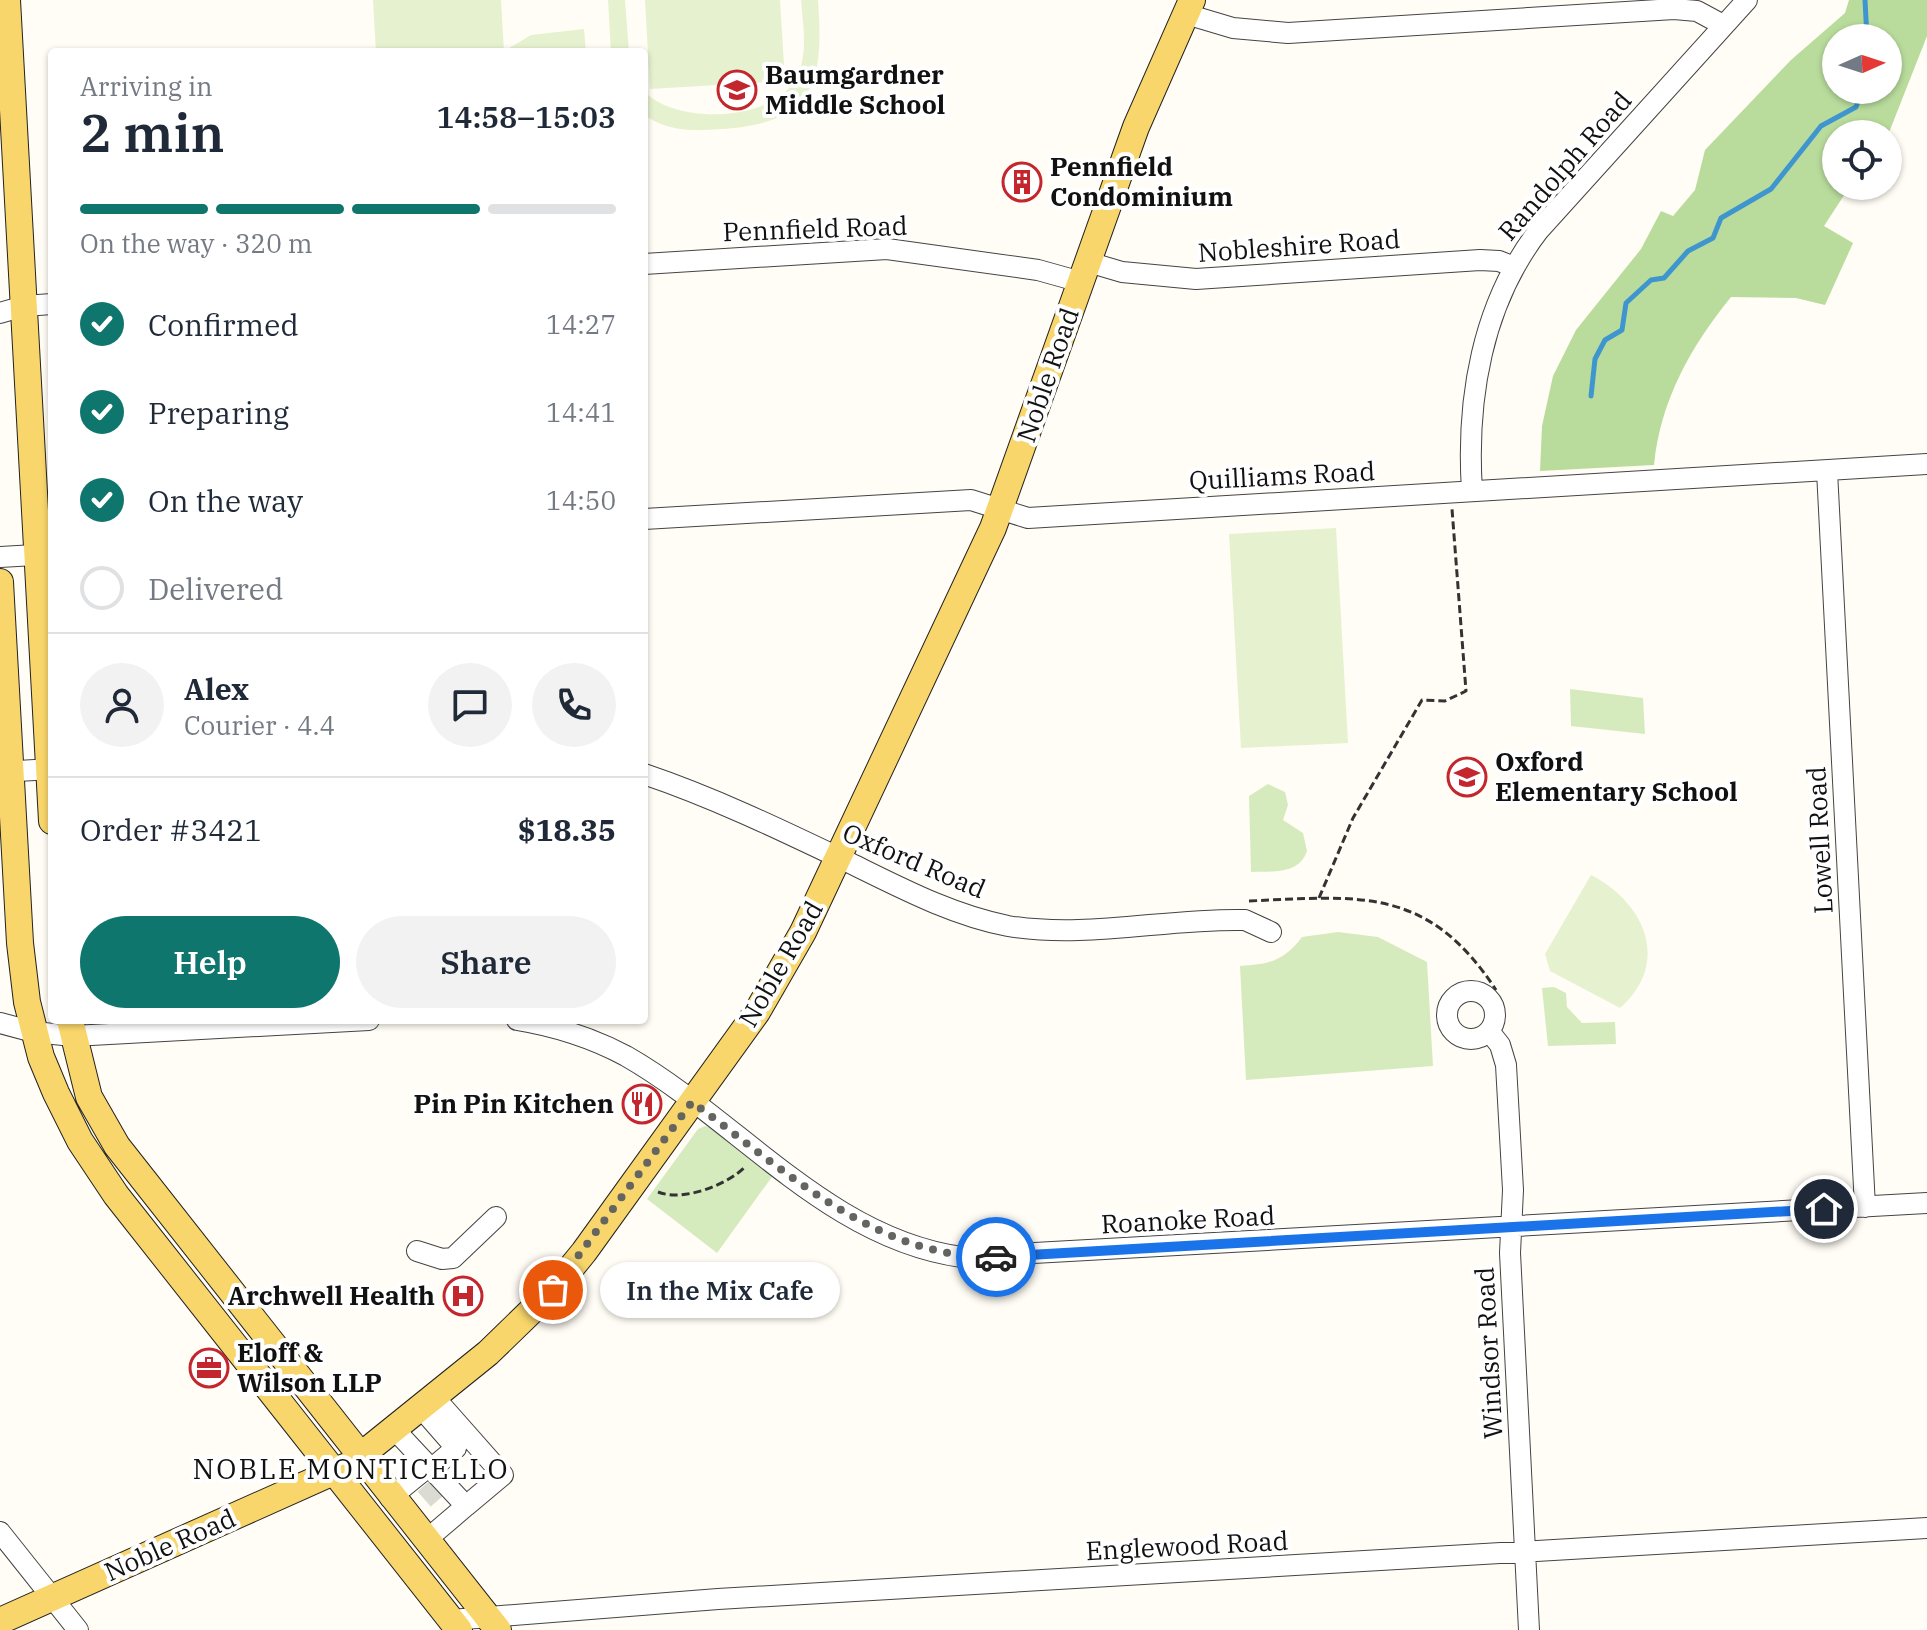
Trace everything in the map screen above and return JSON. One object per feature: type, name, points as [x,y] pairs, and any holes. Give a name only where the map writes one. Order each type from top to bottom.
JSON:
[{"type":"main road","points":[[7,0],[12,310],[45,554],[48,683]]},
{"type":"main road","name":"Noble Road","points":[[0,1621],[334,1473],[360,1458],[516,1327],[568,1272],[775,982],[838,858],[1000,508],[1136,127],[1189,7]]},
{"type":"main road","points":[[0,582],[5,772],[22,967],[48,1012]]},
{"type":"main road","points":[[59,1031],[105,1129],[390,1498],[492,1623]]},
{"type":"main road","points":[[59,1031],[56,1093],[90,1158],[455,1625]]},
{"type":"street","name":"Randolph Road","points":[[1472,491],[1472,413],[1477,371],[1490,325],[1514,267],[1539,230],[1747,0]]},
{"type":"street","points":[[1189,7],[1233,28],[1288,33],[1667,9],[1697,11],[1723,25]]},
{"type":"street","name":"Pennfield Road","points":[[648,264],[905,249],[1038,270],[1084,272]]},
{"type":"street","name":"Nobleshire Road","points":[[1084,272],[1122,272],[1193,279],[1480,260],[1499,261],[1514,267]]},
{"type":"street","points":[[12,310],[48,305]]},
{"type":"street","name":"Quilliams Road","points":[[648,519],[971,500],[1028,518],[1927,464]]},
{"type":"street","name":"Lowell Road","points":[[1827,471],[1865,1207]]},
{"type":"street","points":[[0,557],[45,554]]},
{"type":"street","points":[[5,772],[48,769]]},
{"type":"street","name":"Oxford Road","points":[[648,776],[732,808],[957,912],[1010,926],[1057,929],[1240,919],[1271,932]]},
{"type":"street","points":[[0,1023],[59,1031],[256,1024]]},
{"type":"street","name":"Roanoke Road","points":[[532,1024],[575,1035],[615,1051],[692,1102],[856,1220],[907,1244],[943,1254],[994,1257],[1927,1203]]},
{"type":"street","name":"Windsor Road","points":[[1489,1031],[1505,1058],[1529,1630]]},
{"type":"street","points":[[417,1251],[442,1259],[453,1258],[496,1217]]},
{"type":"street","points":[[263,1383],[287,1365]]},
{"type":"street","points":[[390,1498],[423,1471],[443,1432],[428,1403]]},
{"type":"street","points":[[396,1552],[421,1537],[453,1508],[503,1475],[428,1403]]},
{"type":"street","points":[[395,1430],[423,1471]]},
{"type":"street","points":[[423,1471],[437,1472],[453,1508]]},
{"type":"street","name":"Englewood Road","points":[[455,1625],[1525,1552],[1927,1528]]},
{"type":"street","points":[[0,1532],[78,1630]]},
{"type":"path","points":[[1319,898],[1353,818],[1422,700],[1445,701],[1466,691],[1452,506]]},
{"type":"path","points":[[1237,902],[1319,898],[1376,900],[1418,915],[1464,947],[1496,990]]},
{"type":"path","points":[[658,1192],[672,1195],[693,1192],[730,1178],[747,1164]]},
{"type":"green space","points":[[373,0],[501,0],[504,48],[376,48]]},
{"type":"green space","points":[[608,0],[625,0],[629,48],[611,48]]},
{"type":"green space","points":[[645,0],[780,0],[785,81],[650,89]]},
{"type":"green space","points":[[801,0],[818,0],[819,54],[815,76],[807,93],[795,107],[777,118],[752,125],[691,130],[663,125],[648,118],[648,94],[677,110],[699,114],[745,111],[766,104],[783,94],[795,80],[802,61]]},
{"type":"green space","points":[[1849,0],[1927,0],[1927,36],[1902,99],[1902,24],[1832,24],[1845,13]]},
{"type":"green space","points":[[584,29],[586,48],[509,48],[531,35]]},
{"type":"green space","points":[[1822,33],[1822,104],[1900,104],[1894,120],[1822,120],[1822,200],[1841,200],[1824,226],[1853,243],[1825,305],[1796,298],[1731,297],[1703,335],[1680,375],[1663,419],[1654,465],[1540,471],[1542,426],[1553,376],[1576,330],[1641,249],[1661,211],[1673,216],[1695,190],[1705,150],[1791,60]]},
{"type":"green space","points":[[1336,528],[1348,743],[1241,748],[1229,534]]},
{"type":"green space","points":[[1570,689],[1643,698],[1645,734],[1571,726]]},
{"type":"green space","points":[[1268,784],[1285,792],[1288,805],[1283,820],[1303,833],[1307,851],[1303,859],[1291,868],[1251,872],[1249,796]]},
{"type":"green space","points":[[1591,875],[1625,901],[1645,934],[1648,953],[1645,972],[1636,990],[1620,1008],[1550,971],[1545,954]]},
{"type":"green space","points":[[1338,932],[1378,937],[1427,962],[1433,1066],[1246,1080],[1240,966],[1276,960],[1302,937]]},
{"type":"green space","points":[[1554,987],[1566,993],[1567,1007],[1582,1023],[1615,1022],[1616,1044],[1548,1046],[1542,988]]},
{"type":"green space","points":[[705,1126],[774,1174],[717,1253],[647,1199],[698,1129]]},
{"type":"waterway","points":[[1865,0],[1866,24]]},
{"type":"waterway","points":[[1591,396],[1595,359],[1605,340],[1622,330],[1626,303],[1651,280],[1664,278],[1688,251],[1713,238],[1721,218],[1771,189],[1821,126],[1857,104]]},
{"type":"tunnel","points":[[425,1485],[440,1502]]},
{"type":"way so far","points":[[553,1290],[692,1102],[869,1228],[930,1251],[962,1257],[996,1257]]},
{"type":"place","name":"Baumgardner Middle School","points":[[737,90]]},
{"type":"place","name":"Pennfield Condominium","points":[[1022,182]]},
{"type":"place","name":"Oxford Elementary School","points":[[1467,777]]},
{"type":"place","name":"Pin Pin Kitchen","points":[[642,1104]]},
{"type":"place","name":"In the Mix Cafe","points":[[553,1290]]},
{"type":"place","name":"Archwell Health","points":[[463,1296]]},
{"type":"place","name":"Eloff & Wilson LLP","points":[[209,1368]]},
{"type":"district","name":"NOBLE MONTICELLO","points":[[351,1469]]},
{"type":"route","points":[[996,1257],[1824,1209]]}]
